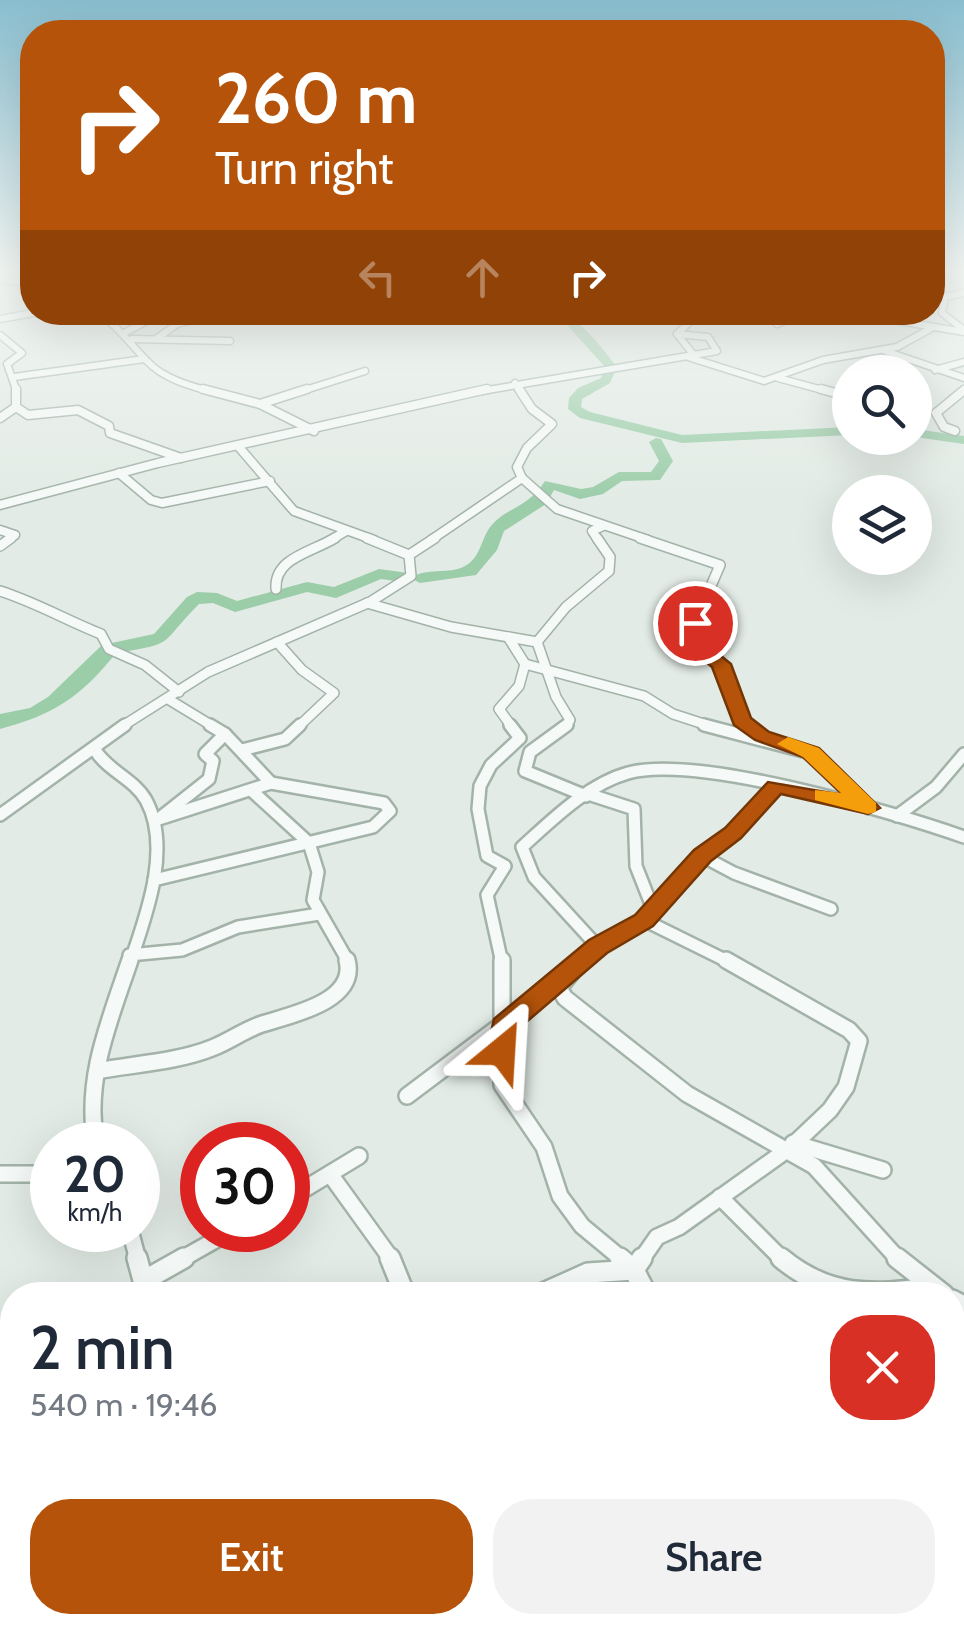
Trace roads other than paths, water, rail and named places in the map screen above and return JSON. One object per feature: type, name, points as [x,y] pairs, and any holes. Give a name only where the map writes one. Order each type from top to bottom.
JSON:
[{"type":"street","points":[[16,349],[22,353],[8,361],[16,407]]},
{"type":"street","points":[[138,349],[144,360],[186,385],[260,404],[314,430]]},
{"type":"street","points":[[686,349],[690,356],[764,381],[823,360],[884,349]]},
{"type":"street","points":[[0,505],[119,472],[516,383],[715,349]]},
{"type":"street","points":[[881,350],[964,378]]},
{"type":"street","points":[[0,371],[12,374],[144,360]]},
{"type":"street","points":[[935,370],[964,362]]},
{"type":"street","points":[[260,404],[365,371]]},
{"type":"street","points":[[778,378],[832,392]]},
{"type":"street","points":[[516,383],[532,410],[552,424],[517,467],[522,478],[557,510],[720,565],[695,623],[695,644],[721,664],[742,720],[762,736]]},
{"type":"street","points":[[955,431],[945,428],[936,412],[964,390]]},
{"type":"street","points":[[0,418],[16,407]]},
{"type":"street","points":[[16,407],[35,416],[78,410],[110,426],[110,434],[181,458]]},
{"type":"street","points":[[238,446],[294,510],[409,555]]},
{"type":"street","points":[[119,472],[162,504],[270,481]]},
{"type":"street","points":[[409,555],[522,478]]},
{"type":"street","points":[[537,642],[566,608],[610,571],[610,558],[592,531],[603,526]]},
{"type":"street","points":[[0,530],[14,536],[0,546]]},
{"type":"street","points":[[276,589],[275,574],[281,564],[302,558],[346,530]]},
{"type":"street","points":[[0,815],[173,696],[239,656],[367,603],[412,576],[409,555]]},
{"type":"street","points":[[0,591],[33,601],[50,614],[102,634],[110,649],[145,665],[173,696],[225,734],[272,782]]},
{"type":"street","points":[[367,603],[472,634],[537,642]]},
{"type":"street","points":[[508,637],[524,664],[520,686],[499,709],[520,738],[486,770],[478,793],[477,817],[487,856],[505,866],[487,895],[502,957],[502,1085],[544,1147],[553,1184],[582,1226],[634,1270],[640,1282]]},
{"type":"street","points":[[242,750],[285,738],[334,693],[302,670],[277,642]]},
{"type":"street","points":[[537,642],[570,720],[564,730],[530,752],[525,770],[634,809],[636,866],[649,915],[815,1006],[857,1033],[859,1040],[848,1064],[844,1090],[788,1146],[656,1238],[634,1270]]},
{"type":"street","points":[[524,664],[644,696],[650,704],[690,720],[811,752],[868,808]]},
{"type":"street","points":[[154,820],[209,779],[213,761],[205,754],[225,734]]},
{"type":"street","points":[[89,1122],[97,1072],[128,977],[129,955],[154,880],[158,855],[148,802],[95,750]]},
{"type":"street","points":[[897,816],[936,787],[964,754]]},
{"type":"street","points":[[598,946],[585,925],[531,876],[522,847],[587,795],[628,773],[656,770],[776,787],[868,808],[964,837]]},
{"type":"street","points":[[154,820],[272,782],[390,806],[384,820],[373,827],[154,880]]},
{"type":"street","points":[[407,1096],[504,1026],[598,946],[649,915],[702,856],[733,833],[776,787]]},
{"type":"street","points":[[97,1072],[209,1049],[250,1028],[318,1006],[333,994],[350,965],[313,900],[316,862],[309,843],[251,790]]},
{"type":"street","points":[[702,856],[734,873],[831,908]]},
{"type":"street","points":[[129,955],[182,950],[238,928],[319,914]]},
{"type":"street","points":[[560,982],[565,998],[648,1065],[703,1104],[788,1146],[810,1163],[856,1204],[905,1271],[922,1282]]},
{"type":"street","points":[[788,1146],[883,1170]]},
{"type":"street","points":[[310,1185],[359,1156]]},
{"type":"street","points":[[0,1174],[30,1174]]},
{"type":"street","points":[[330,1174],[395,1265],[401,1282]]},
{"type":"street","points":[[720,1197],[782,1261],[821,1282]]},
{"type":"street","points":[[136,1252],[144,1282]]},
{"type":"street","points":[[155,1282],[200,1252]]},
{"type":"street","points":[[568,1282],[588,1273],[634,1270]]},
{"type":"waterway","points":[[595,349],[611,367],[606,380],[575,398],[575,409],[585,415],[682,439],[832,432]]},
{"type":"waterway","points":[[932,435],[964,440]]},
{"type":"waterway","points":[[420,578],[470,571],[489,550],[497,529],[541,501],[550,484],[580,494],[598,491],[619,476],[655,477],[666,461],[656,442]]},
{"type":"waterway","points":[[0,723],[9,717],[37,712],[55,701],[109,649],[148,644],[161,638],[185,608],[203,596],[235,607],[307,587],[336,593],[379,574],[402,577]]}]
